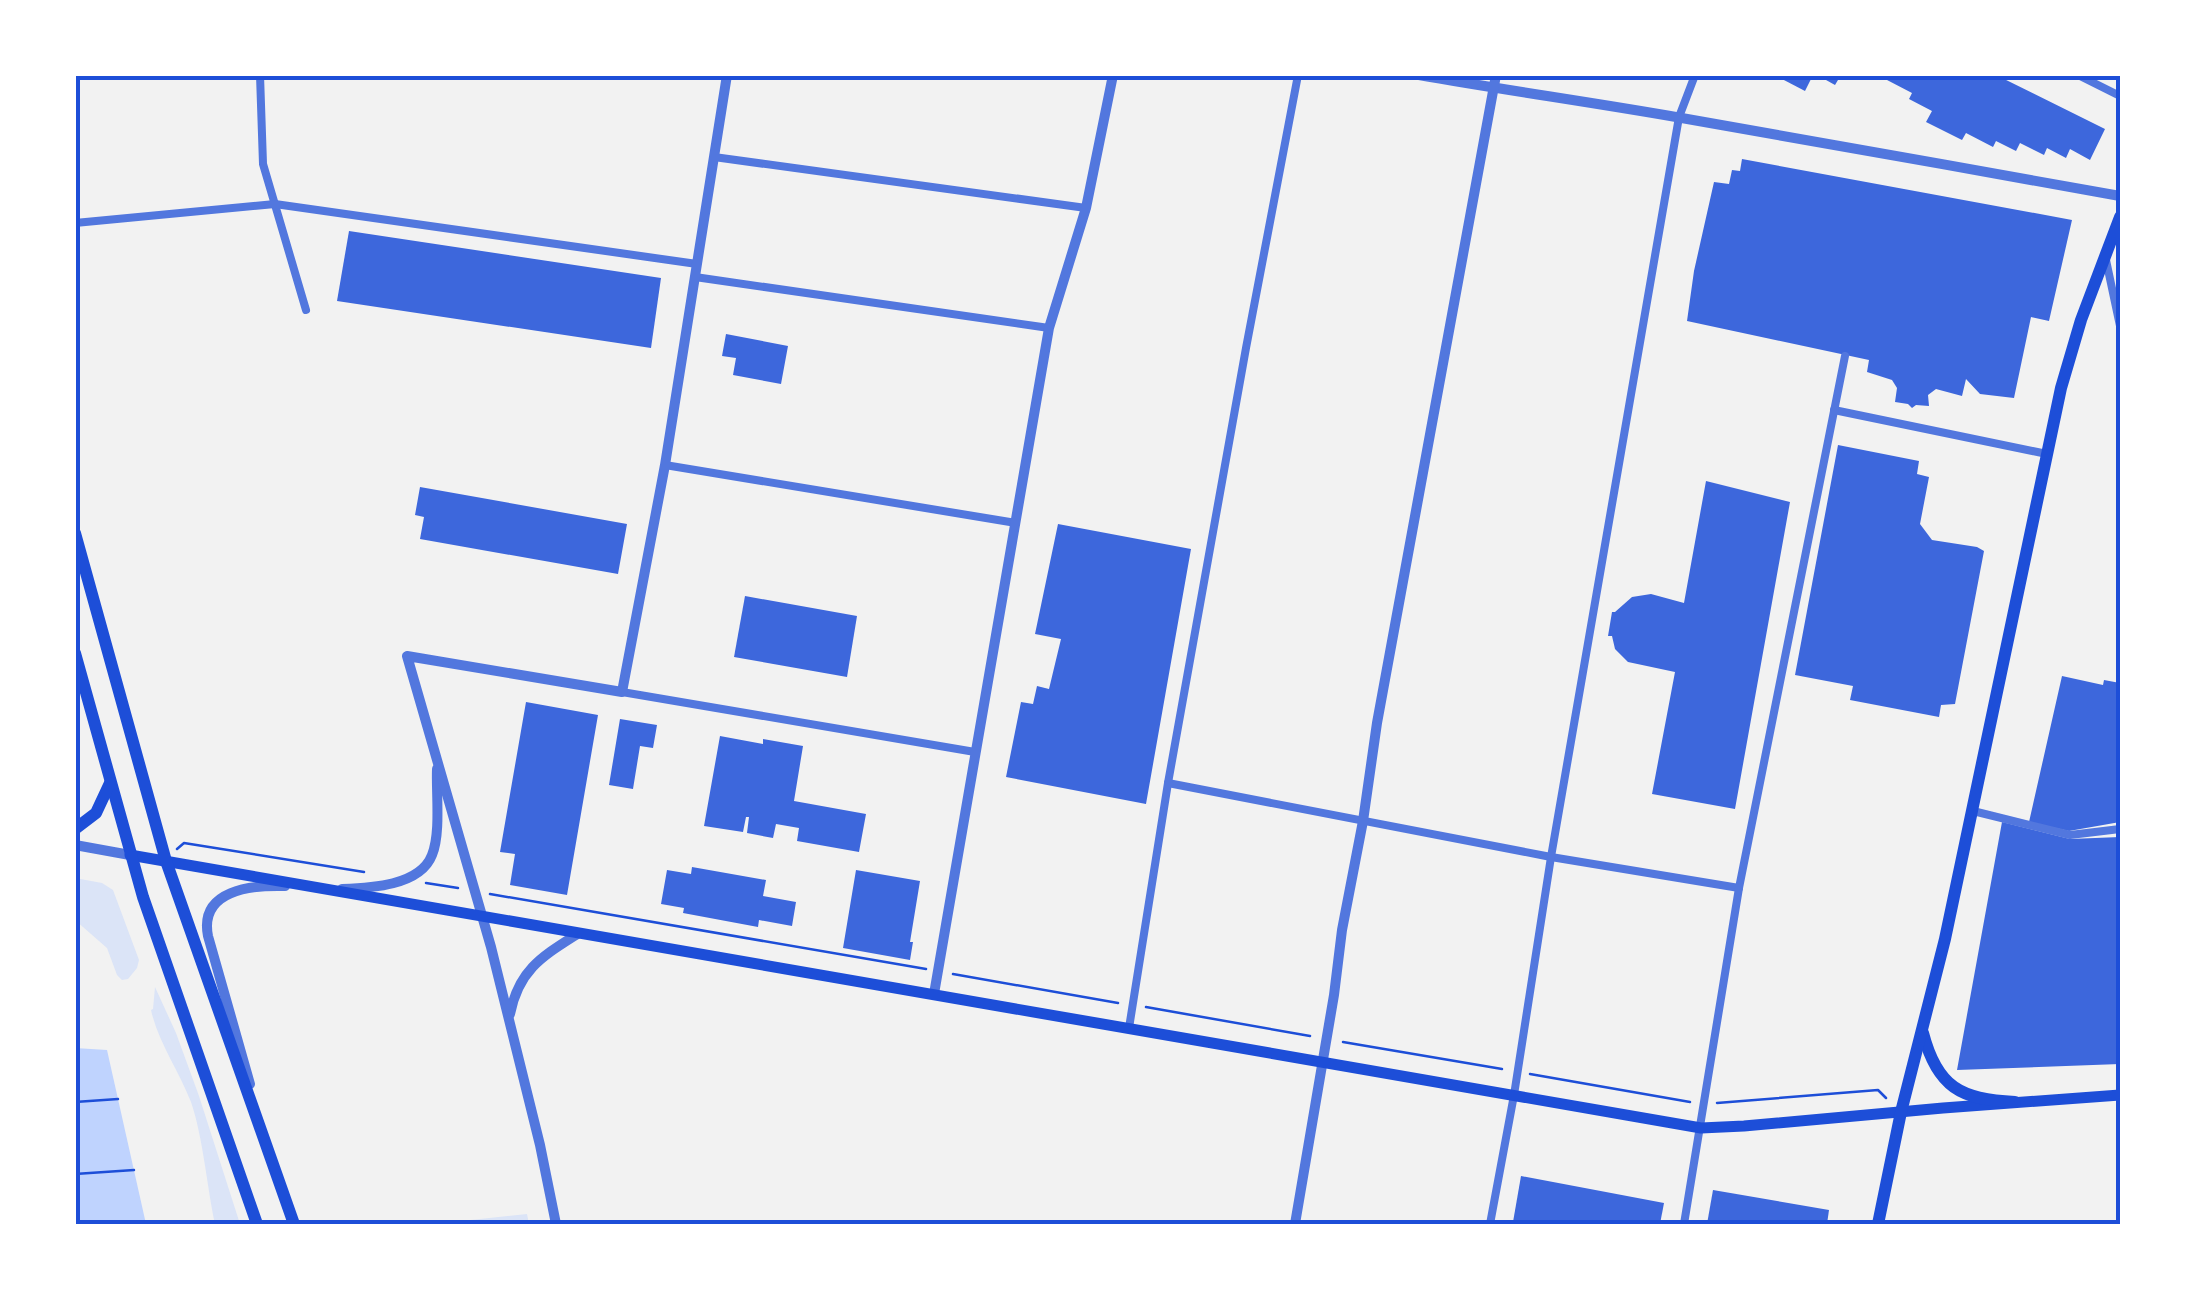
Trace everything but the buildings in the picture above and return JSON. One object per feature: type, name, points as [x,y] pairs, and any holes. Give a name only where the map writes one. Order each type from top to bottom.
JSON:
[{"type":"main road","points":[[1878,1224],[2072,346],[2120,216]]},
{"type":"main road","points":[[75,533],[166,861],[294,1224]]},
{"type":"main road","points":[[75,653],[152,926],[256,1224]]},
{"type":"main road","points":[[75,829],[96,813],[110,783]]},
{"type":"main road","points":[[130,855],[1701,1128],[2120,1095]]},
{"type":"main road","points":[[1922,1030],[1934,1066],[1950,1084],[1971,1097],[2016,1102]]},
{"type":"street","points":[[260,75],[264,164],[306,310]]},
{"type":"street","points":[[622,692],[665,465],[727,75]]},
{"type":"street","points":[[934,994],[1049,328],[1086,208],[1113,75]]},
{"type":"street","points":[[1129,1028],[1168,783],[1298,75]]},
{"type":"street","points":[[1419,75],[2120,196]]},
{"type":"street","points":[[1295,1224],[1377,723],[1496,75]]},
{"type":"street","points":[[1490,1224],[1679,117],[1696,75]]},
{"type":"street","points":[[2078,75],[2120,96]]},
{"type":"street","points":[[714,157],[1086,208]]},
{"type":"street","points":[[75,224],[275,204],[697,264]]},
{"type":"street","points":[[2105,256],[2120,326]]},
{"type":"street","points":[[695,277],[1049,328]]},
{"type":"street","points":[[1684,1224],[1739,888],[1845,356]]},
{"type":"street","points":[[1834,410],[2047,454]]},
{"type":"street","points":[[665,465],[1016,523]]},
{"type":"street","points":[[556,1224],[483,916],[406,656],[976,752]]},
{"type":"street","points":[[263,1135],[206,921],[216,904],[236,891],[265,886],[364,888],[404,879],[424,867],[433,853],[436,836],[437,758]]},
{"type":"street","points":[[1168,783],[1739,888]]},
{"type":"street","points":[[1972,810],[2070,834],[2120,830]]},
{"type":"street","points":[[75,845],[130,855]]},
{"type":"street","points":[[510,1020],[514,996],[536,961],[578,932]]},
{"type":"path","points":[[166,861],[184,843],[368,873]]},
{"type":"path","points":[[404,879],[1704,1104],[1878,1090],[1901,1112]]},
{"type":"path","points":[[75,1102],[118,1099]]},
{"type":"path","points":[[75,1174],[134,1170]]},
{"type":"shaded area","points":[[75,878],[102,883],[113,890],[139,960],[128,979],[117,975],[107,948],[75,920]]},
{"type":"shaded area","points":[[155,987],[199,1096],[240,1224],[215,1224],[195,1116],[151,1010]]},
{"type":"shaded area","points":[[527,1214],[529,1224],[434,1224]]},
{"type":"water","points":[[75,1048],[107,1050],[146,1224],[75,1224]]}]
